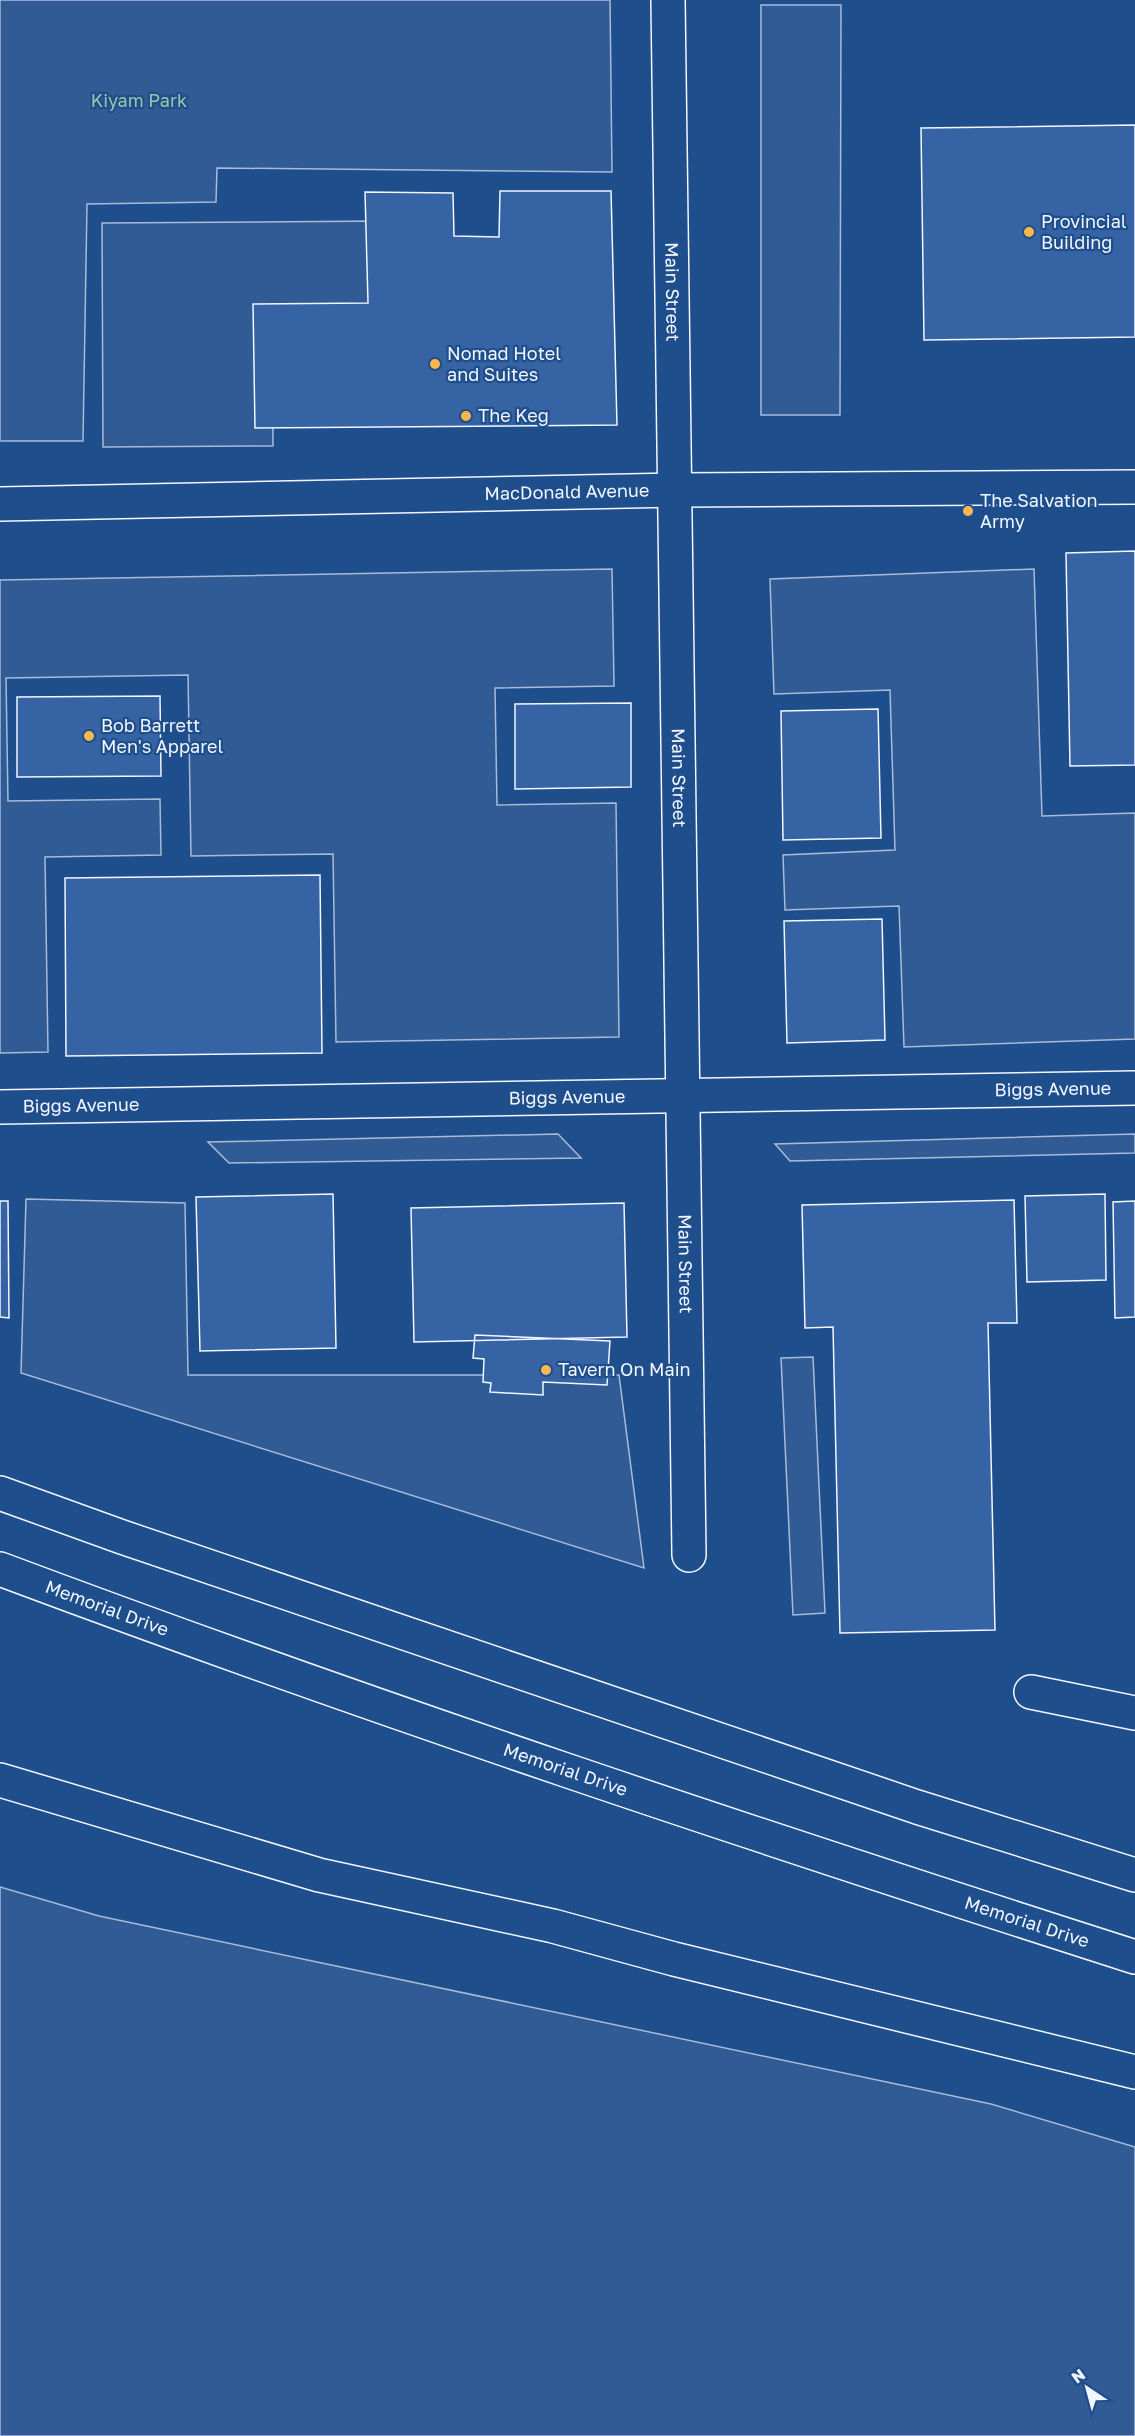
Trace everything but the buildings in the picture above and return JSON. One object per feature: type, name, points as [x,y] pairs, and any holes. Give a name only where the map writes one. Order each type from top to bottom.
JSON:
[{"type":"main road","name":"Main Street","points":[[668,0],[689,1556]]},
{"type":"main road","name":"MacDonald Avenue","points":[[0,504],[676,490],[1135,487]]},
{"type":"main road","name":"Biggs Avenue","points":[[0,1107],[1135,1088]]},
{"type":"main road","points":[[0,1493],[122,1537],[906,1804],[1135,1875]]},
{"type":"main road","name":"Memorial Drive","points":[[0,1569],[115,1612],[515,1751],[905,1883],[1135,1957]]},
{"type":"main road","points":[[1031,1692],[1135,1713]]},
{"type":"main road","points":[[0,1780],[319,1875],[553,1926],[674,1959],[1135,2072]]},
{"type":"shaded area","name":"Kiyam Park","points":[[0,0],[610,0],[612,172],[217,168],[216,202],[87,204],[83,441],[0,441]]},
{"type":"shaded area","points":[[761,5],[841,5],[840,415],[761,415]]},
{"type":"shaded area","points":[[382,221],[382,312],[272,313],[273,446],[103,447],[102,223]]},
{"type":"shaded area","points":[[612,569],[614,686],[495,688],[497,805],[616,803],[619,1037],[336,1042],[333,854],[191,856],[188,675],[6,678],[8,801],[160,799],[161,855],[45,857],[48,1052],[0,1053],[0,580]]},
{"type":"shaded area","points":[[1034,569],[1042,816],[1135,813],[1135,1039],[904,1047],[899,906],[785,910],[783,855],[895,850],[890,690],[774,694],[770,579]]},
{"type":"shaded area","points":[[558,1134],[581,1158],[229,1163],[208,1142]]},
{"type":"shaded area","points":[[1135,1134],[1135,1153],[790,1161],[775,1144]]},
{"type":"shaded area","points":[[26,1199],[185,1203],[188,1375],[619,1375],[644,1568],[21,1373]]},
{"type":"shaded area","points":[[813,1357],[825,1613],[793,1615],[781,1358]]},
{"type":"shaded area","points":[[0,1887],[99,1916],[991,2104],[1135,2147],[1135,2436],[0,2436]]},
{"type":"place","name":"Provincial Building","points":[[1029,232]]},
{"type":"place","name":"Nomad Hotel and Suites","points":[[435,364]]},
{"type":"place","name":"The Keg","points":[[466,416]]},
{"type":"place","name":"The Salvation Army","points":[[968,511]]},
{"type":"place","name":"Bob Barrett Men's Apparel","points":[[89,736]]},
{"type":"place","name":"Tavern On Main","points":[[546,1370]]}]
